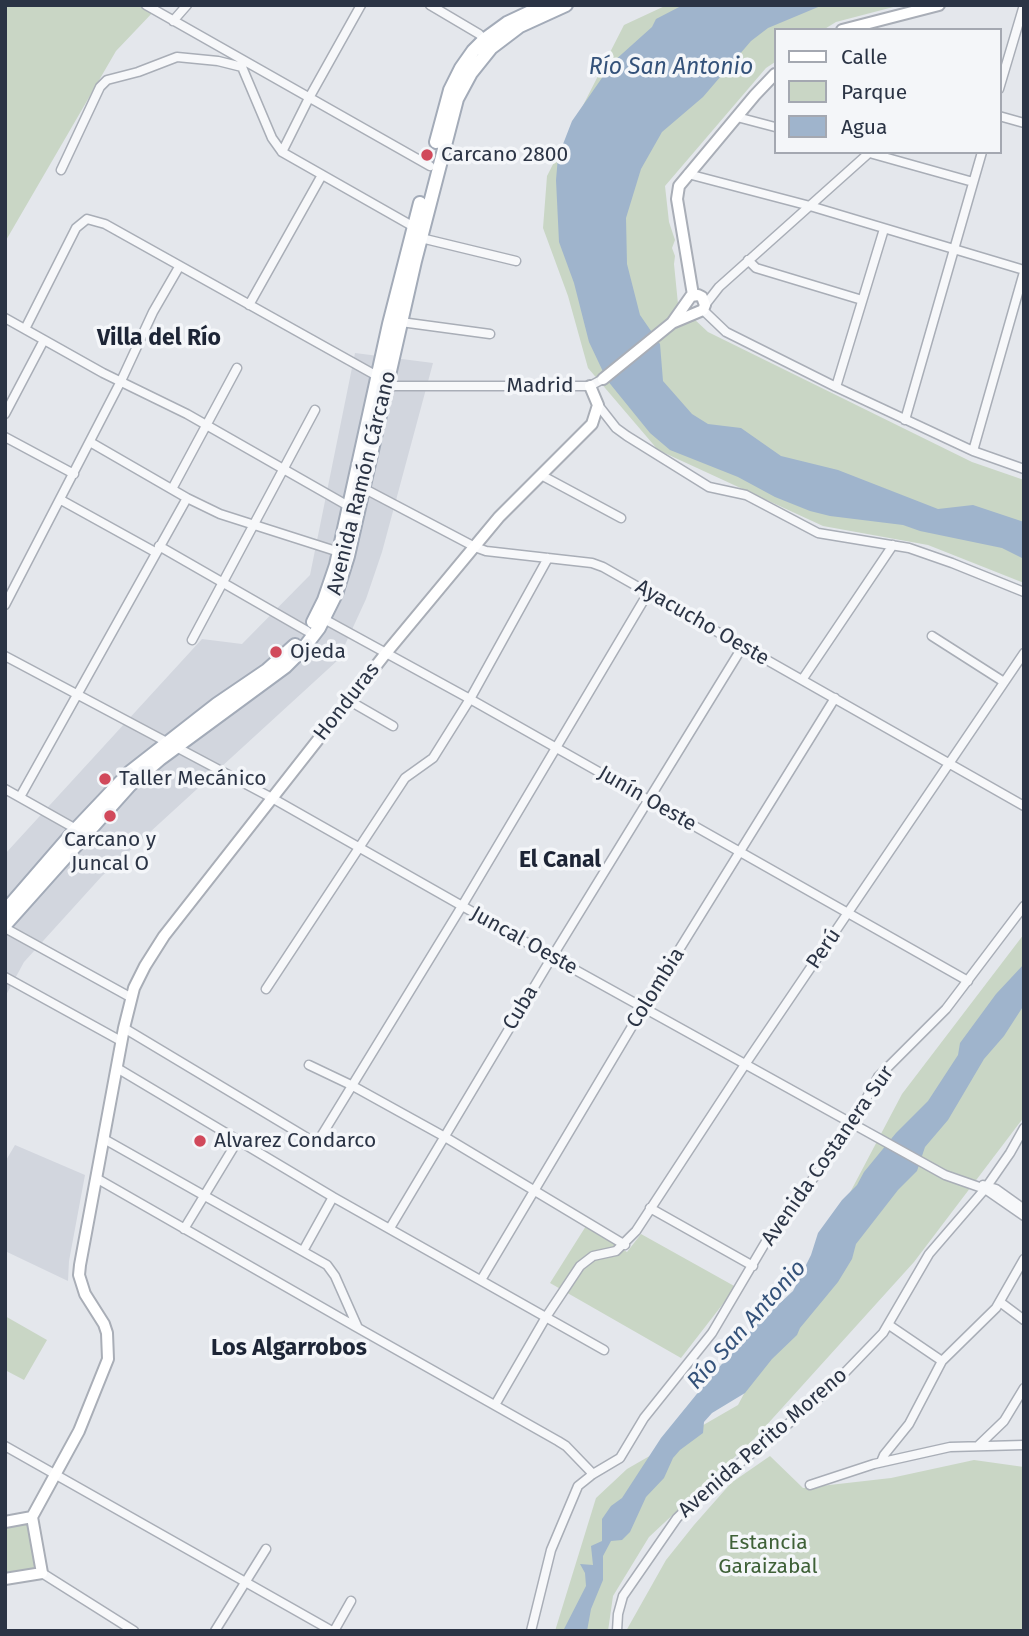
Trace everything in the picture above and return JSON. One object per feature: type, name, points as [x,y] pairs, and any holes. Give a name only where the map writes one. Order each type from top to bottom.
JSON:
[{"type":"main road","name":"Avenida Ramón Cárcano","points":[[417,233],[430,166],[450,90],[461,68],[507,23],[545,5]]},
{"type":"main road","name":"Avenida Ramón Cárcano","points":[[5,927],[131,785],[173,744],[208,716],[217,704],[277,662],[307,631],[324,600],[339,552],[417,233],[461,91],[488,43],[566,5]]},
{"type":"main road","points":[[850,28],[939,5]]},
{"type":"main road","points":[[693,298],[704,300],[702,309],[690,310],[693,298],[677,200],[679,186],[774,75]]},
{"type":"main road","name":"Madrid","points":[[603,379],[669,325],[693,298]]},
{"type":"main road","name":"Madrid","points":[[669,325],[702,309]]},
{"type":"main road","name":"Avenida Ramón Cárcano","points":[[5,911],[130,772],[285,667],[309,642],[324,620],[344,568],[379,417],[382,381]]},
{"type":"main road","points":[[590,386],[598,405]]},
{"type":"main road","name":"Honduras","points":[[32,1517],[79,1431],[108,1359],[109,1341],[104,1324],[85,1294],[79,1275],[130,997],[145,965],[159,943],[386,653],[499,517],[592,424],[598,405]]},
{"type":"main road","points":[[5,1522],[32,1517],[42,1573],[5,1579]]},
{"type":"street","points":[[146,5],[243,65],[309,98],[430,166]]},
{"type":"street","points":[[173,21],[187,5]]},
{"type":"street","points":[[282,152],[361,5]]},
{"type":"street","points":[[430,5],[488,43]]},
{"type":"street","points":[[1001,82],[1024,5]]},
{"type":"street","points":[[61,170],[100,87],[107,80],[177,57],[243,65]]},
{"type":"street","points":[[243,65],[272,138],[282,152],[417,233],[516,261]]},
{"type":"street","points":[[737,117],[774,127]]},
{"type":"street","points":[[1001,117],[1024,123]]},
{"type":"street","points":[[867,154],[719,287],[702,309],[726,332],[836,387],[972,451],[1024,469]]},
{"type":"street","points":[[872,154],[973,182]]},
{"type":"street","points":[[905,420],[981,154]]},
{"type":"street","points":[[688,174],[810,206],[1024,271],[972,451]]},
{"type":"street","points":[[249,305],[322,175]]},
{"type":"street","points":[[25,329],[76,228],[87,219],[96,220],[382,381]]},
{"type":"street","points":[[836,387],[884,229]]},
{"type":"street","points":[[748,260],[757,268],[862,300]]},
{"type":"street","points":[[5,605],[121,382],[153,312],[179,267]]},
{"type":"street","points":[[693,298],[719,287]]},
{"type":"street","points":[[5,318],[285,468],[350,507]]},
{"type":"street","points":[[395,323],[490,334]]},
{"type":"street","points":[[5,414],[44,340]]},
{"type":"street","points":[[172,489],[237,368]]},
{"type":"street","name":"Madrid","points":[[382,381],[590,386],[603,379]]},
{"type":"street","points":[[598,405],[616,428],[709,487],[746,495],[818,533],[893,545],[952,563],[1024,592]]},
{"type":"street","points":[[192,640],[315,410]]},
{"type":"street","points":[[5,437],[74,474]]},
{"type":"street","points":[[90,442],[220,514],[339,552]]},
{"type":"street","points":[[541,475],[621,518]]},
{"type":"street","name":"Ayacucho Oeste","points":[[363,488],[486,551],[592,563],[603,567],[1024,806]]},
{"type":"street","points":[[20,797],[187,498]]},
{"type":"street","points":[[61,500],[224,582],[307,631]]},
{"type":"street","points":[[802,680],[893,545]]},
{"type":"street","points":[[266,989],[405,778],[433,758],[470,699],[548,558]]},
{"type":"street","points":[[124,1028],[309,1139],[316,1140],[323,1134],[351,1084],[462,906],[648,593]]},
{"type":"street","name":"Junín Oeste","points":[[324,620],[470,699],[968,981]]},
{"type":"street","points":[[932,635],[1004,682]]},
{"type":"street","name":"Cuba","points":[[390,1228],[743,646]]},
{"type":"street","name":"Perú","points":[[625,1245],[1024,653]]},
{"type":"street","name":"Juncal Oeste","points":[[5,656],[272,798],[643,1008],[946,1175],[987,1187]]},
{"type":"street","name":"Colombia","points":[[481,1280],[643,1008],[835,698]]},
{"type":"street","points":[[348,700],[393,726]]},
{"type":"street","points":[[5,789],[76,829]]},
{"type":"street","name":"Avenida Costanera Sur","points":[[531,1631],[543,1577],[559,1528],[578,1486],[620,1458],[644,1418],[712,1333],[771,1233],[854,1123],[878,1077],[933,1023],[1024,906]]},
{"type":"street","points":[[5,927],[130,997]]},
{"type":"street","points":[[5,977],[121,1041]]},
{"type":"street","points":[[309,1065],[351,1084],[445,1137],[625,1245],[617,1251],[593,1256],[580,1266],[546,1317],[495,1405]]},
{"type":"street","points":[[117,1068],[333,1197],[604,1350]]},
{"type":"street","name":"Avenida Perito Moreno","points":[[617,1631],[623,1596],[677,1518],[699,1494],[828,1390],[889,1325],[932,1250],[987,1187],[1024,1128]]},
{"type":"street","points":[[104,1139],[327,1265],[358,1328]]},
{"type":"street","points":[[184,1229],[238,1140]]},
{"type":"street","points":[[96,1178],[566,1446],[593,1474]]},
{"type":"street","points":[[987,1187],[1024,1209]]},
{"type":"street","points":[[987,1187],[1024,1216]]},
{"type":"street","points":[[303,1251],[333,1197]]},
{"type":"street","points":[[650,1208],[753,1266]]},
{"type":"street","points":[[881,1462],[882,1457],[909,1424],[942,1362],[1000,1302],[1024,1259]]},
{"type":"street","points":[[1000,1302],[1024,1320]]},
{"type":"street","points":[[889,1325],[942,1362]]},
{"type":"street","points":[[979,1445],[1004,1421],[1024,1388]]},
{"type":"street","points":[[810,1485],[881,1462],[950,1447],[1024,1445]]},
{"type":"street","points":[[5,1446],[333,1631],[351,1601]]},
{"type":"street","points":[[215,1631],[266,1549]]},
{"type":"street","points":[[42,1573],[134,1631]]},
{"type":"shaded area","points":[[355,353],[433,363],[382,552],[366,599],[338,660],[102,876],[24,962],[5,997],[5,854],[202,639],[242,644],[310,575]]},
{"type":"shaded area","points":[[15,1145],[85,1175],[69,1261],[68,1281],[5,1251],[5,1162]]},
{"type":"green space","points":[[5,5],[146,5],[155,10],[116,51],[5,242]]},
{"type":"green space","points":[[667,5],[901,5],[836,22],[826,28],[774,28],[774,63],[766,68],[665,186],[669,222],[675,240],[672,248],[675,256],[678,304],[708,332],[972,462],[1024,480],[1024,583],[928,545],[823,526],[658,450],[588,368],[568,296],[543,228],[547,176],[624,25]]},
{"type":"green space","points":[[1024,934],[1024,1117],[914,1262],[754,1439],[649,1537],[613,1596],[608,1631],[555,1631],[596,1498],[627,1469],[738,1405],[902,1094]]},
{"type":"green space","points":[[586,1226],[627,1252],[641,1234],[736,1287],[681,1358],[550,1283]]},
{"type":"green space","points":[[5,1316],[47,1340],[24,1380],[5,1370]]},
{"type":"green space","name":"Estancia Garaizabal","points":[[770,1456],[803,1488],[891,1478],[974,1460],[1024,1467],[1024,1631],[626,1631],[666,1560],[694,1525],[731,1483]]},
{"type":"green space","points":[[25,1521],[30,1523],[37,1565],[34,1570],[5,1576],[5,1526]]},
{"type":"water","name":"Río San Antonio","points":[[683,5],[823,5],[768,28],[751,41],[703,97],[662,132],[641,169],[626,218],[627,264],[640,315],[660,344],[663,381],[692,414],[708,424],[741,428],[781,456],[838,470],[938,509],[973,505],[1024,522],[1024,559],[1002,548],[903,525],[830,516],[775,497],[738,477],[670,450],[650,433],[607,380],[589,342],[574,283],[559,242],[556,180],[558,157],[572,121],[613,62],[652,27],[656,19]]},
{"type":"water","name":"Río San Antonio","points":[[1024,964],[1024,1005],[1004,1036],[984,1059],[948,1120],[925,1147],[917,1171],[898,1190],[856,1244],[852,1259],[838,1282],[797,1335],[772,1359],[745,1393],[712,1413],[704,1422],[703,1433],[680,1450],[673,1458],[664,1478],[646,1497],[630,1532],[622,1540],[611,1541],[603,1556],[603,1580],[591,1609],[587,1631],[563,1631],[586,1586],[585,1573],[580,1564],[593,1565],[591,1546],[602,1541],[602,1519],[611,1506],[622,1498],[661,1438],[709,1379],[752,1329],[793,1291],[811,1255],[818,1233],[896,1133],[928,1101],[958,1055],[960,1043],[996,994]]},
{"type":"place","name":"Carcano 2800","points":[[427,155]]},
{"type":"place","name":"Ojeda","points":[[276,652]]},
{"type":"place","name":"Taller Mecánico","points":[[105,779]]},
{"type":"place","name":"Carcano y Juncal O","points":[[110,816]]},
{"type":"place","name":"Alvarez Condarco","points":[[200,1141]]},
{"type":"district","name":"Villa del Río","points":[[159,339]]},
{"type":"district","name":"El Canal","points":[[560,861]]},
{"type":"district","name":"Los Algarrobos","points":[[289,1349]]}]
